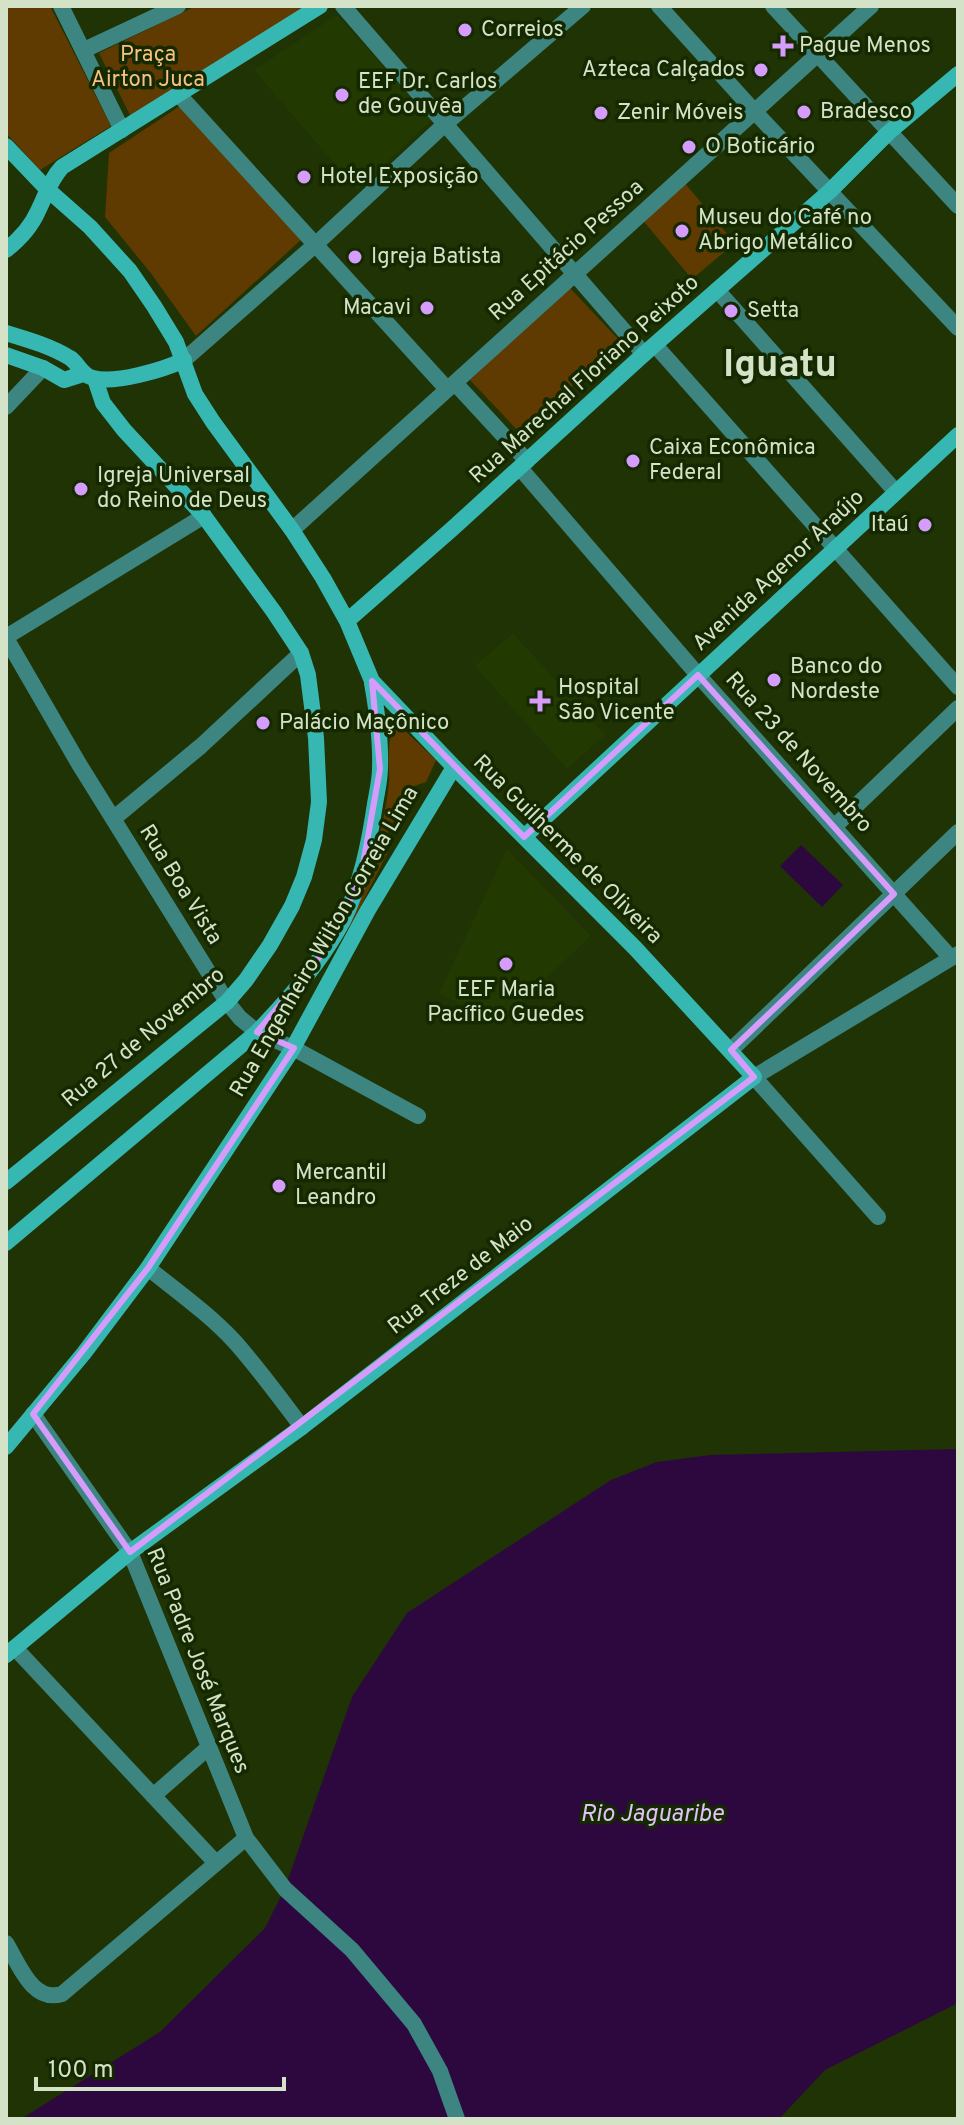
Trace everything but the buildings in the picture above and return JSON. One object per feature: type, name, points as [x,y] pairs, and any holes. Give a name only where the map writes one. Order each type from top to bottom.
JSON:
[{"type":"main road","points":[[6,250],[24,234],[38,213],[52,178],[62,167],[320,6]]},
{"type":"main road","name":"Rua Marechal Floriano Peixoto","points":[[347,621],[830,191],[888,133],[958,74]]},
{"type":"main road","name":"Rua Guilherme de Oliveira","points":[[6,146],[47,189],[90,227],[130,271],[154,306],[176,342],[195,394],[292,530],[347,621],[372,681],[635,948],[754,1077]]},
{"type":"main road","points":[[6,333],[54,349],[74,361],[89,377]]},
{"type":"main road","points":[[6,355],[43,368],[64,380],[143,374],[184,360]]},
{"type":"main road","name":"Rua 27 de Novembro","points":[[6,1182],[227,1002],[246,980],[292,906],[304,877],[314,840],[319,802],[316,738],[308,675],[301,653],[204,516],[114,417],[89,377]]},
{"type":"main road","name":"Avenida Agenor Araújo","points":[[524,837],[958,435]]},
{"type":"main road","points":[[6,1243],[257,1032],[288,1000],[318,959],[342,922],[360,881],[372,826],[380,769],[379,724],[372,681]]},
{"type":"main road","name":"Rua Engenheiro Wilton Correia Lima","points":[[6,1447],[84,1353],[148,1268],[293,1048],[368,910],[454,767]]},
{"type":"main road","name":"Rua Treze de Maio","points":[[10,1652],[130,1552],[302,1427],[754,1077]]},
{"type":"street","points":[[61,6],[122,130]]},
{"type":"street","points":[[84,50],[178,6]]},
{"type":"street","points":[[343,6],[573,274],[650,349],[836,548],[958,687]]},
{"type":"street","points":[[184,360],[316,244],[444,125],[583,6]]},
{"type":"street","points":[[659,6],[958,328]]},
{"type":"street","points":[[773,6],[958,206]]},
{"type":"street","name":"Rua Epitácio Pessoa","points":[[292,530],[871,6]]},
{"type":"street","name":"Rua 23 de Novembro","points":[[179,95],[523,465],[698,675],[894,894],[955,956]]},
{"type":"street","points":[[717,290],[896,492]]},
{"type":"street","points":[[6,407],[43,368]]},
{"type":"street","points":[[6,638],[204,516]]},
{"type":"street","name":"Rua Boa Vista","points":[[6,638],[113,819],[240,1018],[257,1032],[293,1048],[418,1116]]},
{"type":"street","points":[[113,819],[201,746],[301,653]]},
{"type":"street","points":[[835,826],[958,708]]},
{"type":"street","points":[[731,1050],[958,832]]},
{"type":"street","name":"Rua Treze de Maio","points":[[754,1077],[955,956]]},
{"type":"street","name":"Rua Guilherme de Oliveira","points":[[754,1077],[878,1217]]},
{"type":"street","points":[[148,1268],[202,1310],[235,1342],[302,1427]]},
{"type":"street","name":"Rua Padre José Marques","points":[[33,1414],[130,1552],[246,1838],[285,1889],[352,1950],[414,2024],[440,2071],[457,2119]]},
{"type":"street","points":[[10,1652],[216,1863]]},
{"type":"street","points":[[153,1796],[209,1747]]},
{"type":"street","points":[[6,1943],[32,1986],[47,1996],[62,1994],[246,1838]]},
{"type":"highlighted area","points":[[698,675],[894,894],[731,1050],[754,1077],[130,1552],[33,1414],[148,1268],[294,1048],[257,1032],[318,959],[360,881],[380,769],[372,681],[524,837]]},
{"type":"shaded area","name":"EEF Dr. Carlos de Gouvêa","points":[[337,15],[432,120],[357,190],[254,70]]},
{"type":"shaded area","name":"Hospital São Vicente","points":[[513,633],[605,735],[567,769],[475,666]]},
{"type":"shaded area","name":"EEF Maria Pacífico Guedes","points":[[507,849],[591,936],[498,1024],[439,993]]},
{"type":"green space","points":[[6,6],[50,6],[111,126],[40,170],[6,133]]},
{"type":"green space","name":"Praça Airton Juca","points":[[196,6],[304,6],[296,15],[131,117],[99,53]]},
{"type":"green space","points":[[180,106],[303,238],[196,336],[105,217],[109,153]]},
{"type":"green space","points":[[683,181],[735,243],[692,279],[640,217]]},
{"type":"green space","points":[[569,287],[620,341],[521,434],[470,380]]},
{"type":"green space","points":[[396,727],[401,727],[436,760],[426,782],[411,787],[383,843],[388,852],[347,933],[383,821],[389,782],[389,745]]},
{"type":"water","points":[[801,845],[843,885],[822,907],[780,866]]},
{"type":"water","name":"Rio Jaguaribe","points":[[958,1449],[958,2003],[825,2070],[779,2119],[21,2119],[160,2032],[265,1928],[285,1888],[352,1697],[407,1613],[611,1480],[657,1462],[710,1455]]},
{"type":"place","name":"Correios","points":[[465,30]]},
{"type":"place","name":"Pague Menos","points":[[783,46]]},
{"type":"place","name":"Azteca Calçados","points":[[761,70]]},
{"type":"place","name":"EEF Dr. Carlos de Gouvêa","points":[[342,95]]},
{"type":"place","name":"Bradesco","points":[[804,112]]},
{"type":"place","name":"Zenir Móveis","points":[[601,113]]},
{"type":"place","name":"O Boticário","points":[[689,147]]},
{"type":"place","name":"Hotel Exposição","points":[[304,177]]},
{"type":"place","name":"Museu do Café no Abrigo Metálico","points":[[682,231]]},
{"type":"place","name":"Igreja Batista","points":[[355,257]]},
{"type":"place","name":"Macavi","points":[[427,308]]},
{"type":"place","name":"Setta","points":[[731,311]]},
{"type":"place","name":"Caixa Econômica Federal","points":[[633,461]]},
{"type":"place","name":"Igreja Universal do Reino de Deus","points":[[81,489]]},
{"type":"place","name":"Itaú","points":[[925,525]]},
{"type":"place","name":"Banco do Nordeste","points":[[774,680]]},
{"type":"place","name":"Hospital São Vicente","points":[[540,701]]},
{"type":"place","name":"Palácio Maçônico","points":[[263,723]]},
{"type":"place","name":"EEF Maria Pacífico Guedes","points":[[506,964]]},
{"type":"place","name":"Mercantil Leandro","points":[[279,1186]]},
{"type":"district","name":"Iguatu","points":[[780,366]]}]
